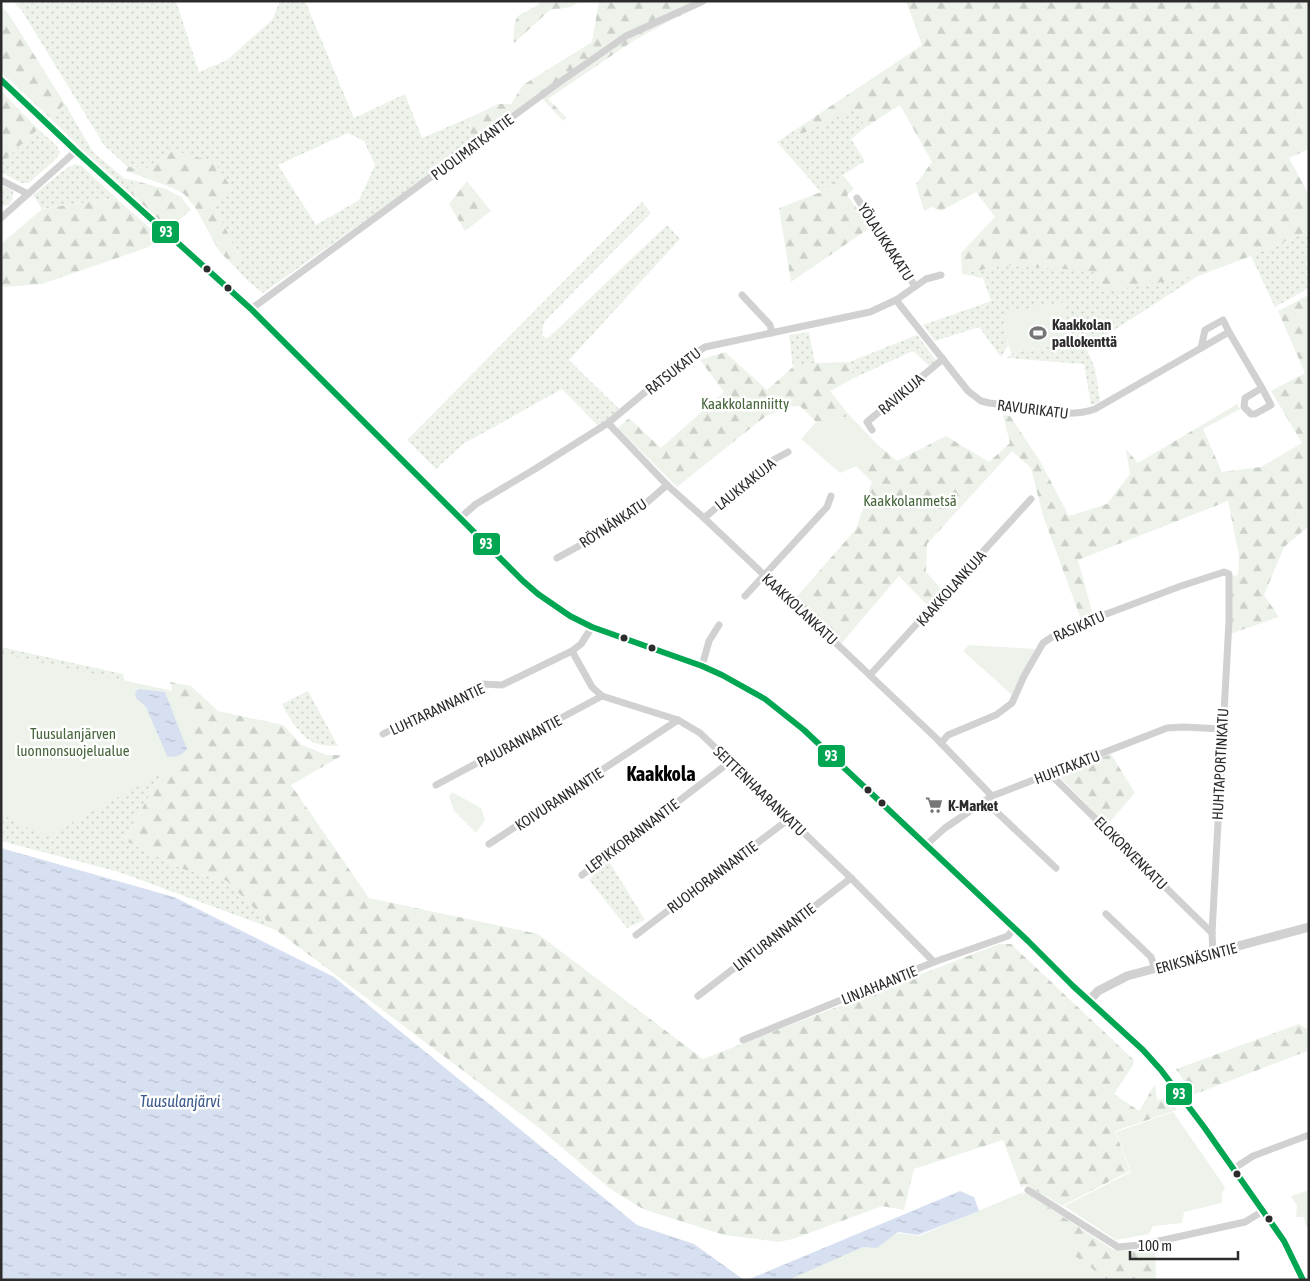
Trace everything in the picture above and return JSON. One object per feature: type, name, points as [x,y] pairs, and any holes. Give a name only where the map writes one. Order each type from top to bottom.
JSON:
[{"type":"street","name":"PUOLIMATKANTIE","points":[[251,309],[557,84],[626,36],[703,1]]},
{"type":"street","points":[[1,80],[76,151],[251,309],[538,594],[570,616],[592,627],[702,666],[765,699],[853,775],[1089,1001],[1143,1050],[1161,1070],[1284,1241],[1303,1280]]},
{"type":"street","points":[[1,218],[76,151]]},
{"type":"street","points":[[1,180],[28,194]]},
{"type":"street","name":"YÖLAUKKAKATU","points":[[857,198],[915,286]]},
{"type":"street","name":"RATSUKATU","points":[[460,518],[476,504],[536,469],[608,423],[679,364],[705,347],[870,312],[896,300],[926,278],[941,275]]},
{"type":"street","points":[[742,295],[770,325],[772,333]]},
{"type":"street","name":"RAVURIKATU","points":[[896,300],[968,391],[981,401],[1068,414],[1078,414],[1095,409],[1229,332]]},
{"type":"street","points":[[1201,348],[1205,330],[1223,320],[1262,388]]},
{"type":"street","name":"RAVIKUJA","points":[[872,430],[866,422],[944,359]]},
{"type":"street","name":"KAAKKOLANKATU","points":[[608,423],[667,485],[870,675],[941,743],[992,796]]},
{"type":"street","name":"LAUKKAKUJA","points":[[704,518],[775,459],[788,452]]},
{"type":"street","name":"RÖYNÄNKATU","points":[[557,558],[608,530],[637,511],[667,485]]},
{"type":"street","points":[[745,596],[763,574],[827,507],[831,496]]},
{"type":"street","name":"KAAKKOLANKUJA","points":[[870,675],[1031,499]]},
{"type":"street","name":"RASIKATU","points":[[941,743],[948,734],[996,715],[1012,703],[1024,676],[1043,643],[1061,631],[1181,586],[1224,572],[1229,574]]},
{"type":"street","name":"HUHTAPORTINKATU","points":[[1213,953],[1212,933],[1229,621],[1229,574]]},
{"type":"street","points":[[702,666],[709,641],[719,625]]},
{"type":"street","name":"LUHTARANNANTIE","points":[[383,734],[482,684],[502,684],[572,651],[582,644],[592,627]]},
{"type":"street","points":[[572,651],[592,687],[602,696]]},
{"type":"street","name":"SEITTENHAARANKATU","points":[[602,696],[678,720],[700,733],[851,878],[934,962]]},
{"type":"street","name":"PAJURANNANTIE","points":[[436,786],[602,696]]},
{"type":"street","name":"KOIVURANNANTIE","points":[[489,844],[678,720]]},
{"type":"street","name":"HUHTAKATU","points":[[926,845],[945,828],[992,796],[1167,728],[1222,729]]},
{"type":"street","name":"LEPIKKORANNANTIE","points":[[582,875],[731,761]]},
{"type":"street","name":"ELOKORVENKATU","points":[[1050,774],[1212,933]]},
{"type":"street","points":[[985,801],[1056,868]]},
{"type":"street","name":"RUOHORANNANTIE","points":[[636,935],[789,820]]},
{"type":"street","name":"LINTURANNANTIE","points":[[698,996],[851,878]]},
{"type":"street","points":[[1106,914],[1151,957],[1155,969]]},
{"type":"street","name":"ERIKSNÄSINTIE","points":[[1089,1001],[1098,991],[1127,976],[1309,927]]},
{"type":"street","name":"LINJAHAANTIE","points":[[743,1040],[934,962],[1008,936],[1014,928]]},
{"type":"street","points":[[1233,1169],[1253,1156],[1309,1135]]},
{"type":"street","points":[[1028,1190],[1118,1247],[1141,1245],[1245,1222],[1263,1211]]},
{"type":"green space","points":[[13,1],[176,1],[199,72],[227,60],[272,20],[280,1],[305,1],[354,118],[405,94],[422,138],[471,117],[470,144],[263,293],[236,268],[241,261],[215,206],[173,150],[147,168],[128,167],[104,145],[22,11]],"holes":[[[348,133],[364,141],[375,165],[359,200],[316,225],[278,165]]]},
{"type":"green space","points":[[543,1],[580,1],[571,7],[550,10],[514,43],[517,18],[520,14]]},
{"type":"green space","points":[[599,1],[710,1],[633,41],[548,99],[567,118],[563,121],[538,94],[470,144],[471,117],[498,104],[511,104],[523,85],[592,42]]},
{"type":"green space","points":[[906,1],[1309,1],[1309,149],[1289,158],[1309,195],[1309,231],[1198,276],[1101,292],[1093,271],[1004,265],[962,274],[961,253],[995,217],[976,192],[941,211],[932,207],[924,211],[916,184],[932,162],[900,105],[866,127],[854,109],[802,134],[795,130],[922,45]]},
{"type":"green space","points":[[1,7],[8,13],[65,104],[50,118],[1,72]]},
{"type":"green space","points":[[1,91],[38,129],[1,163]]},
{"type":"green space","points":[[65,104],[93,152],[125,179],[132,180],[136,194],[128,195],[50,118]]},
{"type":"green space","points":[[854,108],[866,127],[851,139],[865,161],[821,192],[777,142],[795,130],[802,134]]},
{"type":"green space","points":[[38,129],[57,146],[60,153],[56,159],[29,183],[21,183],[1,172],[1,163]]},
{"type":"green space","points":[[173,150],[214,162],[233,190],[215,206],[241,261],[236,268],[219,251],[195,207],[184,194],[168,186],[126,171],[128,167],[147,168]]},
{"type":"green space","points":[[76,164],[83,167],[116,198],[42,209],[33,195],[67,168]]},
{"type":"green space","points":[[843,175],[854,189],[847,195],[871,227],[791,282],[779,208],[821,192]]},
{"type":"green space","points":[[132,180],[166,189],[181,197],[191,210],[168,229],[128,195],[136,193]]},
{"type":"green space","points":[[467,181],[491,211],[465,231],[449,204]]},
{"type":"green space","points":[[1,185],[13,191],[13,199],[9,205],[2,206]]},
{"type":"green space","points":[[116,198],[160,237],[149,247],[42,284],[4,287],[1,285],[1,244],[42,209]]},
{"type":"green space","points":[[642,202],[651,213],[544,322],[542,335],[547,339],[667,225],[680,239],[569,360],[621,411],[599,427],[562,389],[463,444],[436,469],[407,440]]},
{"type":"green space","points":[[1309,231],[1309,288],[1275,307],[1251,256]]},
{"type":"green space","points":[[1004,265],[1198,276],[1086,348],[1095,368],[1100,402],[1091,405],[1084,364],[1007,358],[1012,353],[1071,343],[1004,323],[1008,345],[1001,357],[979,327],[935,341],[923,325],[991,301],[983,278],[962,274]]},
{"type":"green space","name":"Kaakkolanmetsä","points":[[1309,295],[1309,526],[1284,547],[1264,595],[1279,617],[1230,634],[1232,576],[1238,575],[1239,556],[1228,501],[1078,560],[1093,615],[1081,619],[1043,516],[1031,468],[1012,451],[927,544],[926,572],[944,592],[929,607],[899,576],[840,645],[794,600],[856,529],[872,482],[856,466],[878,445],[897,461],[946,436],[989,462],[1010,443],[1003,415],[1010,416],[1040,461],[1069,516],[1107,504],[1130,474],[1126,449],[1138,463],[1237,404],[1240,409],[1203,429],[1222,472],[1261,467],[1302,443],[1271,391],[1305,373],[1278,311]]},
{"type":"green space","name":"Kaakkolan pallokenttä","points":[[1064,302],[1071,343],[1012,353],[1009,348],[1004,323],[1004,319],[1009,312]]},
{"type":"green space","points":[[809,332],[815,363],[793,367],[789,335]]},
{"type":"green space","points":[[917,335],[936,360],[929,366],[913,351],[854,378],[849,362]]},
{"type":"green space","name":"Kaakkolanniitty","points":[[725,352],[767,390],[793,367],[815,363],[849,362],[854,378],[830,391],[850,416],[816,422],[800,406],[789,407],[766,416],[677,487],[618,428],[629,418],[661,448],[724,392],[700,360]]},
{"type":"green space","points":[[850,416],[878,445],[856,466],[840,473],[801,439],[816,422]]},
{"type":"green space","points":[[969,645],[1035,649],[1012,695],[963,651]]},
{"type":"green space","name":"Tuusulanjärven luonnonsuojelualue","points":[[1,647],[123,674],[125,683],[168,763],[124,840],[183,869],[227,881],[276,930],[119,872],[1,841]]},
{"type":"green space","name":"Tuusulanjärven luonnonsuojelualue","points":[[1,654],[178,692],[202,751],[46,837],[1,814]]},
{"type":"green space","points":[[170,682],[191,686],[218,711],[283,725],[302,745],[327,755],[343,755],[291,785],[369,898],[538,934],[703,1059],[999,944],[1011,944],[1134,1060],[1133,1065],[1114,1094],[1139,1111],[1155,1084],[1157,1100],[1169,1096],[1177,1110],[1115,1131],[1130,1171],[1062,1206],[1027,1185],[1021,1187],[1003,1140],[914,1169],[904,1210],[882,1206],[796,1238],[779,1242],[724,1235],[643,1209],[609,1188],[538,1127],[276,930],[227,881],[183,869],[124,840],[168,763],[190,753]]},
{"type":"green space","points":[[308,691],[338,746],[314,743],[303,735],[284,708],[282,704]]},
{"type":"green space","points":[[1111,754],[1135,793],[1107,825],[1058,775]]},
{"type":"green space","points":[[452,792],[481,808],[485,820],[476,833],[454,811],[449,796]]},
{"type":"green space","points":[[607,858],[645,920],[627,928],[589,880],[603,867],[601,863]]},
{"type":"green space","points":[[1299,1024],[1309,1030],[1307,1051],[1193,1095],[1176,1069]]},
{"type":"green space","points":[[1173,1112],[1225,1187],[1222,1194],[1222,1203],[1184,1212],[1182,1223],[1153,1226],[1149,1234],[1116,1240],[1064,1206],[1131,1172],[1116,1132]]},
{"type":"green space","points":[[1309,1190],[1309,1227],[1306,1227],[1304,1217],[1296,1217],[1297,1206],[1291,1196]]},
{"type":"green space","points":[[1022,1192],[1028,1194],[1112,1249],[1133,1251],[1155,1245],[1156,1280],[888,1280],[1025,1199]]},
{"type":"green space","points":[[1021,1193],[1073,1244],[1075,1256],[1108,1280],[785,1280],[788,1275],[899,1233],[919,1236]]},
{"type":"water","points":[[139,689],[165,692],[187,749],[180,755],[176,757],[167,756],[146,707],[136,698],[135,692]]},
{"type":"water","name":"Tuusulanjärvi","points":[[1,848],[174,897],[334,977],[637,1225],[694,1244],[744,1280],[1,1280]]},
{"type":"water","points":[[960,1191],[974,1197],[979,1211],[918,1235],[898,1232],[877,1248],[863,1247],[788,1280],[747,1280]]},
{"type":"transit line","name":"93","points":[[1,80],[76,151],[251,309],[538,594],[570,616],[592,627],[702,666],[722,675],[765,699],[804,730],[1028,941],[1073,986],[1143,1050],[1161,1070],[1204,1127],[1284,1241],[1303,1280]]},
{"type":"place","name":"Kaakkolan pallokenttä","points":[[1038,333]]},
{"type":"place","name":"K-Market","points":[[934,805]]},
{"type":"district","name":"Kaakkola","points":[[661,773]]}]
